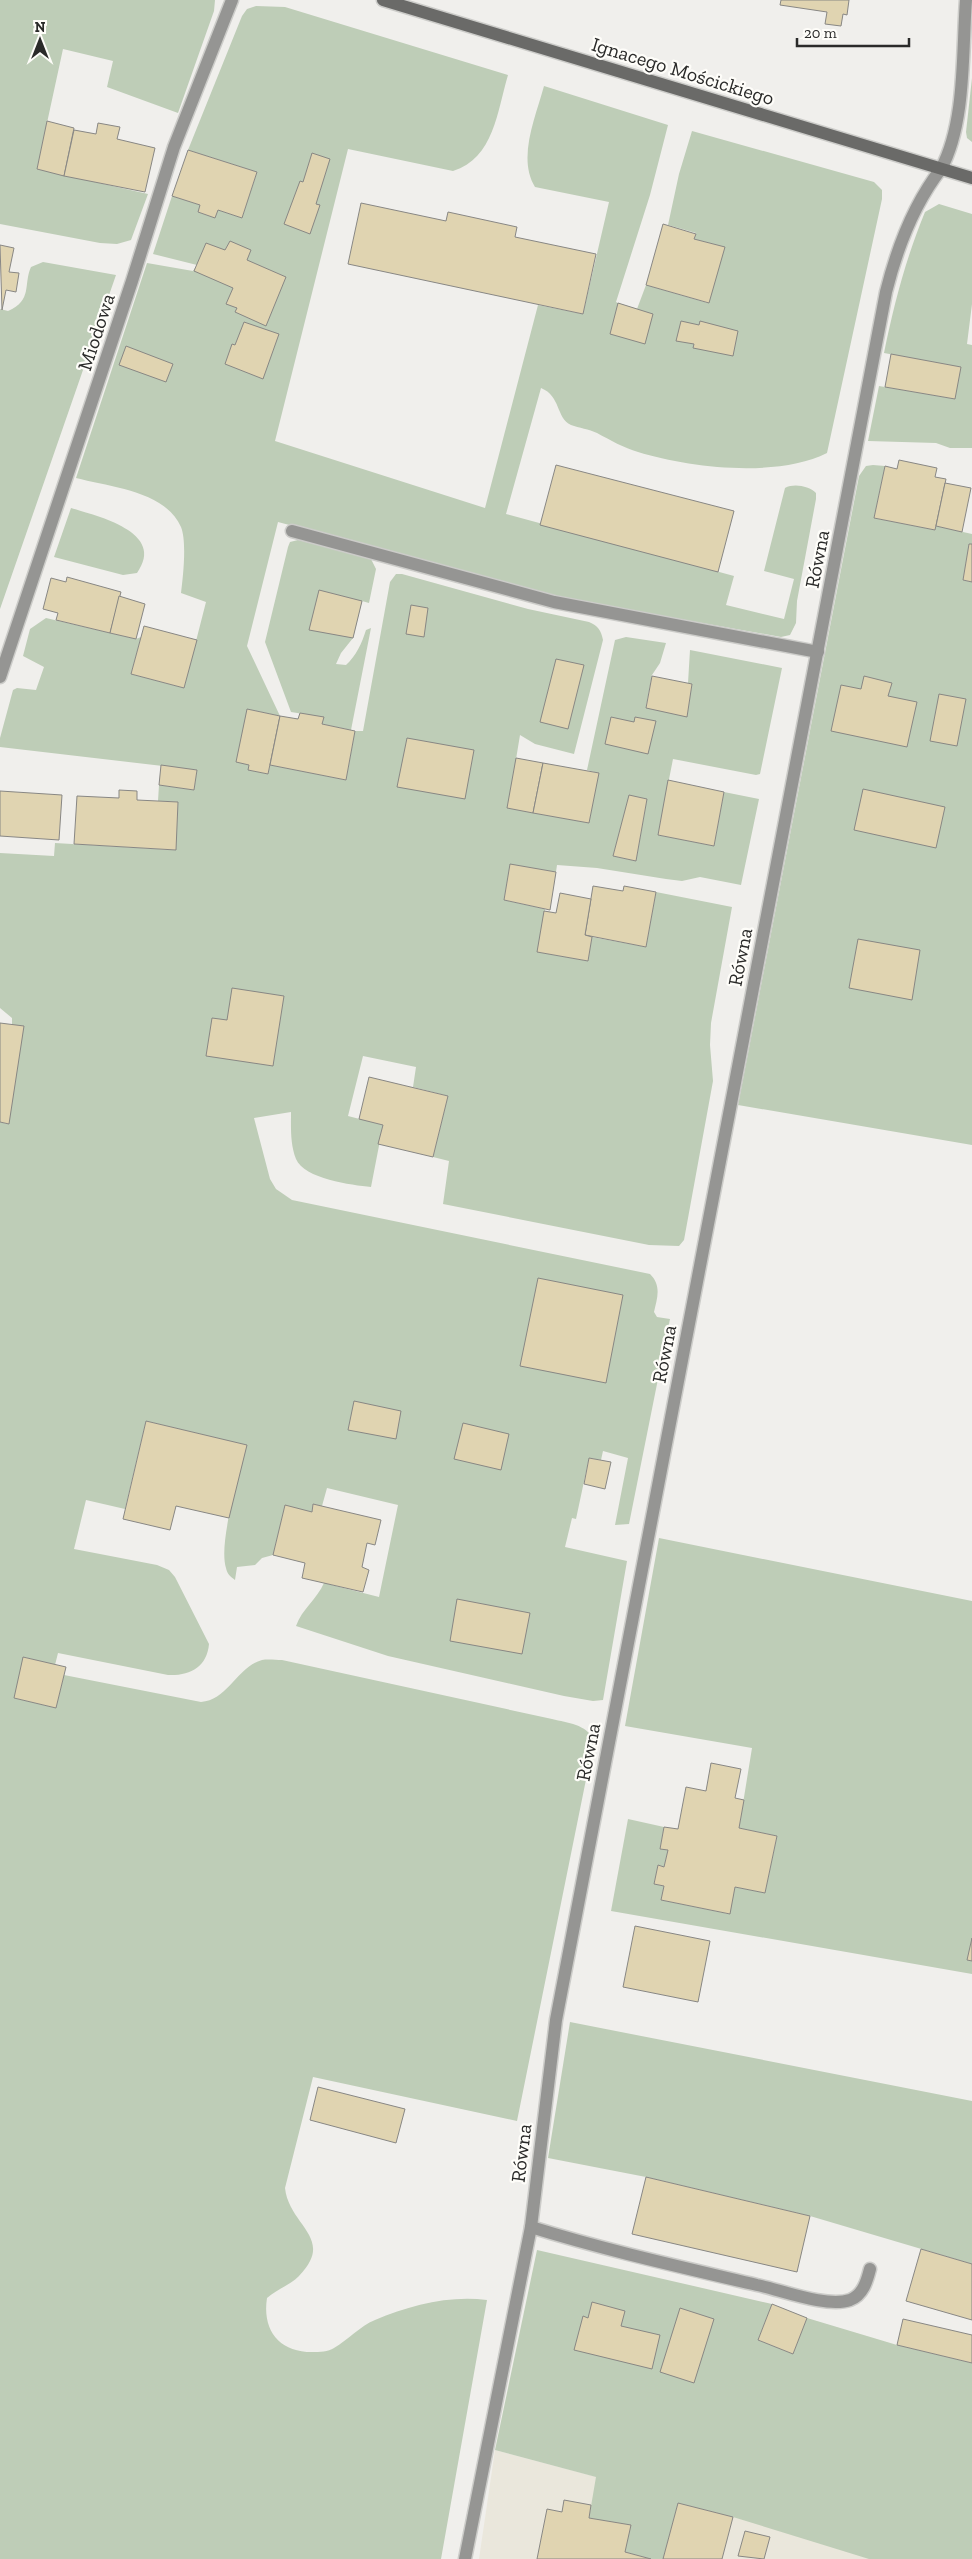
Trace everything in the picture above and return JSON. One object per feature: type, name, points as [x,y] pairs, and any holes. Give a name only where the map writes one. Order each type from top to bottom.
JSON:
[{"type":"street","name":"Miodowa","points":[[0,677],[132,281],[174,147],[232,0]]},
{"type":"street","name":"Ignacego Mościckiego","points":[[383,0],[972,178]]},
{"type":"street","name":"Równa","points":[[465,2559],[531,2227],[556,2020],[886,292],[901,242],[914,212],[924,190],[947,156],[959,97],[966,0]]},
{"type":"street","points":[[292,531],[554,602],[818,652]]},
{"type":"street","points":[[531,2227],[686,2268],[825,2301],[851,2300],[861,2292],[867,2282],[870,2269]]},
{"type":"shaded area","points":[[495,2450],[908,2559],[479,2559]]},
{"type":"green space","points":[[0,0],[215,0],[214,11],[178,113],[107,87],[113,61],[63,49],[37,169],[148,194],[131,240],[117,244],[100,243],[0,224]]},
{"type":"green space","points":[[256,6],[285,7],[508,75],[492,132],[486,145],[467,165],[453,171],[348,149],[275,441],[485,508],[538,305],[583,314],[609,202],[535,187],[530,176],[528,150],[533,123],[544,86],[668,125],[650,195],[616,302],[618,303],[637,309],[646,285],[708,303],[724,247],[694,239],[696,233],[668,225],[679,174],[692,131],[874,182],[882,190],[882,199],[827,453],[807,461],[784,466],[759,468],[707,466],[659,458],[617,444],[594,432],[571,425],[566,422],[552,396],[541,388],[506,514],[734,576],[726,605],[784,619],[794,579],[764,571],[785,488],[801,486],[809,489],[816,493],[816,499],[797,601],[796,623],[790,635],[781,637],[568,599],[278,522],[247,646],[280,716],[247,709],[249,770],[268,774],[270,765],[346,780],[355,731],[363,731],[390,582],[396,574],[402,574],[528,609],[589,622],[600,631],[603,640],[574,754],[535,744],[520,735],[508,808],[589,823],[598,773],[587,770],[615,640],[626,637],[666,643],[660,663],[652,675],[646,707],[687,716],[692,684],[688,683],[690,650],[782,668],[760,774],[756,775],[673,759],[658,835],[714,846],[724,792],[759,799],[741,885],[700,877],[682,881],[597,868],[557,865],[556,872],[510,865],[504,900],[545,909],[538,952],[588,961],[592,937],[646,947],[656,892],[732,907],[711,1023],[710,1045],[713,1081],[684,1240],[679,1246],[649,1245],[443,1204],[449,1161],[433,1157],[448,1096],[413,1087],[416,1067],[363,1056],[348,1116],[383,1125],[371,1187],[329,1180],[308,1172],[301,1166],[296,1159],[293,1147],[291,1112],[254,1118],[270,1179],[276,1189],[292,1200],[650,1274],[654,1279],[658,1292],[654,1312],[657,1317],[670,1319],[629,1524],[615,1525],[628,1458],[603,1451],[601,1460],[589,1458],[576,1519],[572,1518],[565,1547],[627,1561],[603,1700],[593,1701],[564,1696],[388,1656],[296,1626],[302,1614],[324,1583],[379,1597],[398,1505],[327,1488],[322,1506],[313,1504],[312,1512],[285,1506],[273,1555],[262,1558],[255,1565],[237,1567],[235,1580],[229,1575],[227,1570],[224,1556],[225,1542],[227,1525],[246,1445],[146,1421],[125,1509],[86,1500],[74,1549],[157,1565],[169,1570],[175,1577],[209,1644],[205,1659],[190,1672],[168,1675],[58,1653],[55,1665],[24,1657],[14,1698],[56,1708],[64,1675],[201,1702],[218,1696],[253,1664],[262,1660],[282,1660],[570,1723],[581,1727],[594,1740],[517,2121],[313,2077],[285,2188],[288,2201],[312,2241],[313,2252],[309,2263],[299,2276],[267,2298],[266,2310],[270,2329],[275,2337],[290,2348],[312,2352],[327,2351],[339,2345],[359,2329],[402,2310],[445,2300],[487,2300],[441,2559],[0,2559],[0,1122],[8,1124],[12,1018],[0,1008],[0,853],[54,856],[55,843],[175,850],[178,802],[158,801],[159,785],[194,790],[197,770],[0,747],[0,738],[13,690],[17,688],[36,690],[44,667],[23,656],[30,629],[46,618],[136,639],[141,637],[131,674],[184,688],[206,602],[181,593],[184,550],[181,527],[163,505],[150,498],[136,492],[76,478],[147,263],[193,271],[197,265],[153,254],[172,196],[200,205],[198,212],[215,218],[218,210],[242,218],[257,172],[188,150],[242,16],[247,9]],"holes":[[[629,796],[647,799],[636,861],[613,856]]]},
{"type":"green space","points":[[972,78],[972,142],[967,138],[966,132]]},
{"type":"green space","points":[[939,204],[972,214],[972,304],[967,344],[972,345],[972,448],[950,448],[936,443],[868,441],[879,386],[955,399],[960,367],[884,353],[901,281],[918,229],[925,212]]},
{"type":"green space","points":[[43,262],[116,275],[0,609],[0,309],[8,311],[21,302],[26,292],[31,267]]},
{"type":"green space","points":[[866,466],[885,466],[874,518],[935,530],[936,526],[972,534],[972,544],[969,545],[963,580],[972,582],[972,1145],[738,1105],[859,476]]},
{"type":"green space","points":[[71,508],[111,521],[125,528],[136,537],[143,547],[144,559],[137,573],[123,575],[54,557]]},
{"type":"green space","points":[[298,540],[365,556],[371,559],[376,569],[369,603],[362,601],[353,638],[341,653],[336,664],[346,665],[353,658],[366,630],[371,628],[351,730],[322,724],[323,717],[291,712],[265,642],[288,547],[290,542]]},
{"type":"green space","points":[[659,1538],[972,1601],[972,1974],[611,1911],[628,1819],[664,1827],[660,1849],[668,1850],[664,1867],[658,1865],[654,1884],[664,1886],[661,1900],[729,1914],[735,1887],[765,1893],[777,1836],[739,1828],[752,1748],[625,1726]]},
{"type":"green space","points":[[570,2022],[972,2101],[972,2264],[810,2216],[646,2177],[548,2158]]},
{"type":"green space","points":[[537,2250],[772,2304],[758,2340],[793,2354],[807,2318],[897,2345],[972,2363],[972,2559],[869,2559],[733,2517],[678,2503],[663,2559],[651,2559],[625,2552],[630,2525],[589,2518],[596,2477],[495,2450]]},
{"type":"building","points":[[781,0],[849,0],[847,15],[843,14],[841,26],[825,24],[827,12],[780,5]]},
{"type":"building","points":[[47,121],[74,128],[64,176],[37,169]]},
{"type":"building","points":[[98,123],[120,127],[117,139],[155,148],[145,192],[64,176],[74,130],[96,134]]},
{"type":"building","points":[[188,150],[257,172],[242,218],[218,210],[215,218],[198,212],[200,205],[172,196]]},
{"type":"building","points":[[312,153],[330,159],[316,204],[320,205],[310,234],[284,224],[300,181],[303,182]]},
{"type":"building","points":[[361,203],[446,221],[448,212],[517,227],[515,237],[596,254],[583,314],[348,264]]},
{"type":"building","points":[[663,224],[696,234],[694,239],[725,247],[709,303],[646,285]]},
{"type":"building","points":[[230,241],[251,250],[247,260],[286,277],[266,326],[235,312],[237,308],[226,304],[233,288],[194,271],[206,243],[225,250]]},
{"type":"building","points":[[0,245],[14,248],[9,272],[19,273],[16,292],[6,290],[2,310]]},
{"type":"building","points":[[618,303],[653,314],[645,344],[610,334]]},
{"type":"building","points":[[681,321],[699,325],[700,321],[738,331],[733,356],[693,348],[694,344],[676,341]]},
{"type":"building","points":[[244,322],[279,334],[263,379],[225,364],[232,344],[235,345]]},
{"type":"building","points":[[126,346],[173,364],[166,382],[119,365]]},
{"type":"building","points":[[891,354],[961,367],[955,399],[885,387]]},
{"type":"building","points":[[899,460],[937,468],[935,477],[946,479],[935,530],[874,518],[885,466],[897,469]]},
{"type":"building","points":[[556,465],[734,511],[718,572],[540,525]]},
{"type":"building","points":[[945,483],[971,488],[962,532],[936,526]]},
{"type":"building","points":[[969,544],[972,544],[972,582],[963,580]]},
{"type":"building","points":[[67,577],[121,592],[110,633],[56,620],[58,613],[43,609],[51,578],[66,582]]},
{"type":"building","points":[[319,590],[362,601],[353,638],[309,630]]},
{"type":"building","points":[[119,596],[145,604],[136,639],[110,633]]},
{"type":"building","points":[[411,605],[428,608],[424,637],[406,634]]},
{"type":"building","points":[[144,626],[197,640],[184,688],[131,674]]},
{"type":"building","points":[[556,659],[584,665],[568,729],[540,722]]},
{"type":"building","points":[[652,676],[692,684],[687,717],[646,708]]},
{"type":"building","points":[[864,676],[892,683],[888,696],[917,702],[907,747],[831,731],[841,685],[861,689]]},
{"type":"building","points":[[939,694],[966,699],[957,746],[930,741]]},
{"type":"building","points":[[247,709],[280,716],[268,774],[248,770],[249,765],[236,762]]},
{"type":"building","points":[[300,713],[324,717],[322,724],[355,731],[346,780],[270,765],[280,716],[298,719]]},
{"type":"building","points":[[611,717],[634,722],[635,717],[656,721],[648,754],[605,744]]},
{"type":"building","points":[[407,738],[474,750],[465,799],[397,787]]},
{"type":"building","points":[[516,758],[543,763],[533,813],[507,808]]},
{"type":"building","points":[[543,763],[599,773],[589,823],[533,813]]},
{"type":"building","points":[[161,765],[197,770],[194,790],[159,785]]},
{"type":"building","points":[[668,780],[724,792],[714,846],[658,835]]},
{"type":"building","points":[[863,789],[945,807],[936,848],[854,830]]},
{"type":"building","points":[[119,790],[137,791],[137,800],[178,802],[176,850],[74,844],[77,796],[119,798]]},
{"type":"building","points":[[0,791],[62,795],[59,840],[0,836]]},
{"type":"building","points":[[629,795],[647,799],[636,861],[613,856]]},
{"type":"building","points":[[510,864],[556,872],[550,910],[504,900]]},
{"type":"building","points":[[593,886],[623,891],[624,886],[656,892],[646,947],[585,935]]},
{"type":"building","points":[[560,893],[591,899],[585,935],[592,937],[588,961],[537,952],[544,911],[556,913]]},
{"type":"building","points":[[858,939],[920,950],[912,1000],[849,988]]},
{"type":"building","points":[[232,988],[284,996],[273,1066],[206,1056],[212,1018],[227,1020]]},
{"type":"building","points":[[0,1023],[24,1026],[9,1124],[0,1122]]},
{"type":"building","points":[[369,1077],[448,1096],[433,1157],[378,1144],[383,1125],[359,1119]]},
{"type":"building","points":[[538,1278],[623,1295],[606,1383],[520,1366]]},
{"type":"building","points":[[354,1401],[401,1411],[396,1439],[348,1430]]},
{"type":"building","points":[[146,1421],[247,1445],[229,1518],[176,1506],[170,1530],[123,1519]]},
{"type":"building","points":[[463,1423],[509,1434],[501,1470],[454,1459]]},
{"type":"building","points":[[589,1458],[611,1462],[605,1489],[584,1484]]},
{"type":"building","points":[[313,1504],[381,1520],[375,1545],[367,1543],[362,1567],[369,1570],[363,1592],[302,1578],[305,1563],[273,1555],[285,1505],[312,1512]]},
{"type":"building","points":[[457,1599],[530,1613],[522,1654],[450,1641]]},
{"type":"building","points":[[23,1657],[66,1667],[56,1708],[14,1698]]},
{"type":"building","points":[[711,1763],[741,1769],[735,1798],[744,1800],[739,1828],[777,1836],[765,1893],[735,1887],[730,1914],[661,1900],[664,1886],[654,1884],[658,1865],[664,1867],[668,1850],[660,1849],[664,1827],[678,1829],[686,1787],[706,1791]]},
{"type":"building","points":[[635,1926],[710,1941],[698,2002],[623,1987]]},
{"type":"building","points":[[972,1938],[972,1961],[967,1960]]},
{"type":"building","points":[[318,2087],[405,2109],[396,2143],[310,2120]]},
{"type":"building","points":[[646,2177],[810,2216],[797,2272],[632,2234]]},
{"type":"building","points":[[921,2249],[972,2264],[972,2320],[906,2301]]},
{"type":"building","points":[[592,2302],[625,2311],[621,2326],[660,2335],[652,2369],[574,2350],[583,2316],[588,2318]]},
{"type":"building","points":[[772,2304],[807,2318],[793,2354],[758,2340]]},
{"type":"building","points":[[680,2308],[714,2319],[694,2383],[660,2372]]},
{"type":"building","points":[[903,2319],[972,2335],[972,2363],[897,2345]]},
{"type":"building","points":[[564,2500],[591,2505],[589,2518],[631,2525],[625,2552],[651,2559],[537,2559],[547,2509],[562,2512]]},
{"type":"building","points":[[678,2503],[733,2517],[722,2559],[663,2559]]},
{"type":"building","points":[[745,2531],[770,2537],[764,2559],[738,2556]]}]
